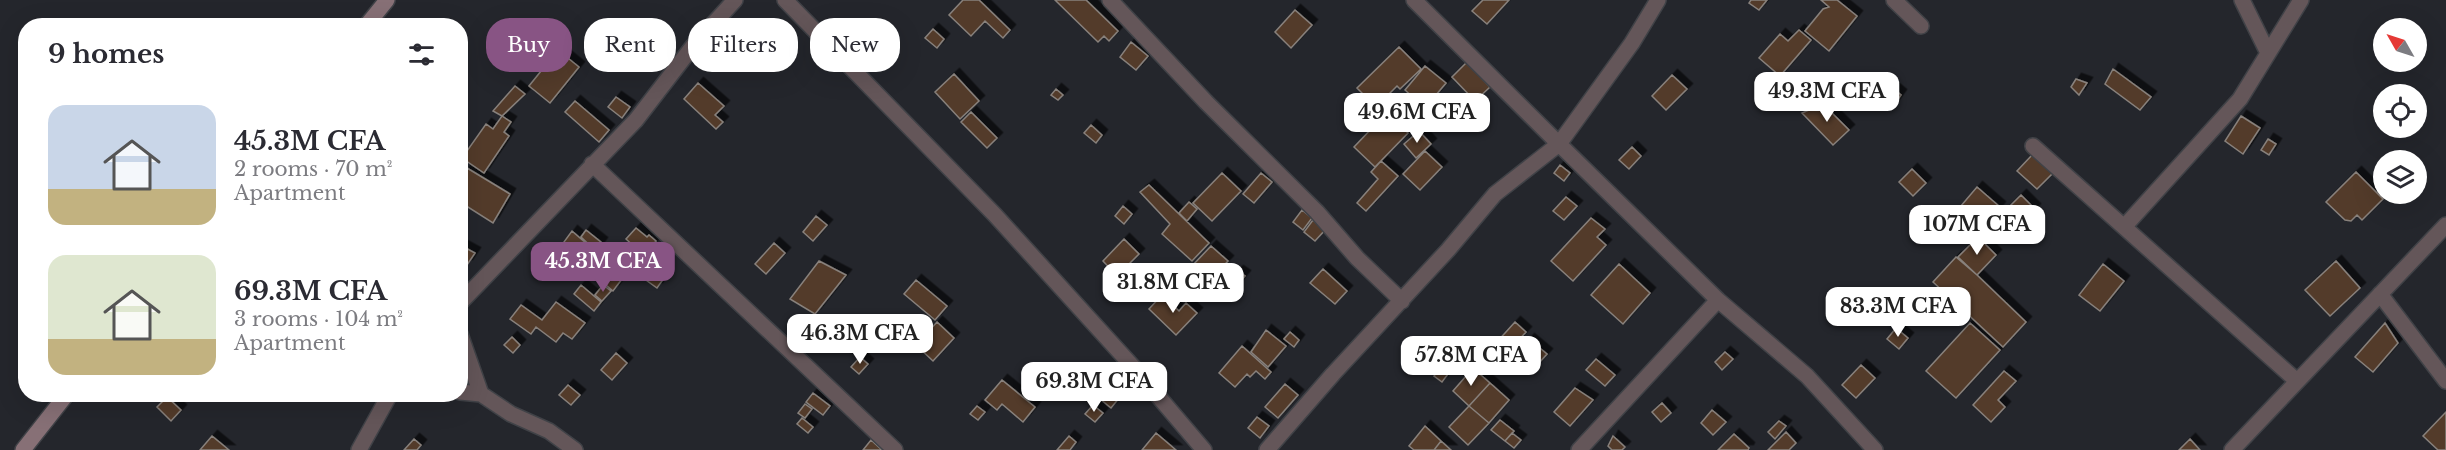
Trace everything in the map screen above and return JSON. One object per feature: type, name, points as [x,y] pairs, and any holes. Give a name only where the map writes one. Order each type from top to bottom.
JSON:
[{"type":"street","points":[[372,18],[387,0]]},
{"type":"street","points":[[468,295],[636,120],[693,46],[735,0]]},
{"type":"street","points":[[1110,0],[1139,28],[1206,102],[1317,212],[1357,258],[1402,300]]},
{"type":"street","points":[[1414,0],[1718,300],[1807,376],[1875,450]]},
{"type":"street","points":[[1267,450],[1333,374],[1448,250],[1495,194],[1559,144],[1632,43],[1658,0]]},
{"type":"street","points":[[1894,0],[1921,26]]},
{"type":"street","points":[[2242,0],[2268,53]]},
{"type":"street","points":[[2124,228],[2240,99],[2301,0]]},
{"type":"street","points":[[793,3],[995,215],[1135,369],[1204,450]]},
{"type":"street","points":[[2033,146],[2297,381]]},
{"type":"street","points":[[592,165],[895,450]]},
{"type":"street","points":[[2232,450],[2446,225]]},
{"type":"street","points":[[2380,294],[2446,381]]},
{"type":"street","points":[[1579,450],[1718,300]]},
{"type":"street","points":[[468,357],[481,394]]},
{"type":"street","points":[[468,393],[481,394],[511,414],[549,431],[575,450]]},
{"type":"street","points":[[22,450],[61,402]]},
{"type":"street","points":[[359,450],[386,402]]},
{"type":"building","points":[[963,0],[979,0],[1010,30],[1003,38],[985,21],[971,36],[949,15]]},
{"type":"building","points":[[1055,0],[1086,0],[1118,31],[1109,41],[1104,36],[1098,42]]},
{"type":"building","points":[[1483,0],[1509,0],[1487,24],[1472,11]]},
{"type":"building","points":[[1751,0],[1767,0],[1759,10],[1749,3]]},
{"type":"building","points":[[1821,0],[1837,0],[1857,16],[1829,51],[1805,31],[1823,9],[1829,7]]},
{"type":"building","points":[[1295,10],[1312,25],[1291,48],[1275,32]]},
{"type":"building","points":[[933,29],[944,39],[937,48],[925,38]]},
{"type":"building","points":[[1799,30],[1811,40],[1780,76],[1759,58],[1780,34],[1788,41]]},
{"type":"building","points":[[1131,42],[1148,56],[1136,70],[1120,57]]},
{"type":"building","points":[[1399,47],[1421,69],[1400,89],[1397,86],[1376,107],[1357,88]]},
{"type":"building","points":[[572,61],[579,67],[550,103],[529,86],[540,72],[572,72]]},
{"type":"building","points":[[1467,62],[1490,87],[1475,101],[1452,77]]},
{"type":"building","points":[[1425,66],[1446,83],[1425,108],[1405,90]]},
{"type":"building","points":[[2113,69],[2151,97],[2140,110],[2105,84]]},
{"type":"building","points":[[954,74],[979,101],[960,119],[935,92]]},
{"type":"building","points":[[1672,75],[1687,89],[1666,110],[1652,96]]},
{"type":"building","points":[[2076,79],[2087,83],[2079,95],[2071,87]]},
{"type":"building","points":[[698,83],[724,106],[715,115],[723,122],[716,129],[684,99]]},
{"type":"building","points":[[1888,84],[1901,95],[1891,109],[1877,99]]},
{"type":"building","points":[[1825,85],[1836,93],[1828,103],[1812,101]]},
{"type":"building","points":[[515,86],[525,94],[502,116],[493,111]]},
{"type":"building","points":[[1056,89],[1063,95],[1058,100],[1051,95]]},
{"type":"building","points":[[616,97],[630,107],[622,118],[608,107]]},
{"type":"building","points":[[1400,99],[1419,116],[1405,130],[1408,133],[1375,167],[1354,147]]},
{"type":"building","points":[[575,101],[609,130],[599,142],[565,112]]},
{"type":"building","points":[[1825,106],[1849,130],[1833,145],[1802,113]]},
{"type":"building","points":[[971,112],[997,138],[987,148],[961,122]]},
{"type":"building","points":[[502,116],[511,122],[504,132],[509,136],[484,173],[468,162],[468,150],[486,124],[493,129]]},
{"type":"building","points":[[2241,116],[2260,128],[2243,154],[2225,141]]},
{"type":"building","points":[[1091,125],[1102,135],[1096,143],[1084,133]]},
{"type":"building","points":[[1419,131],[1431,144],[1416,158],[1404,144]]},
{"type":"building","points":[[2268,139],[2276,144],[2269,155],[2261,150]]},
{"type":"building","points":[[1632,147],[1641,156],[1629,169],[1619,160]]},
{"type":"building","points":[[1425,151],[1442,167],[1420,190],[1403,174]]},
{"type":"building","points":[[2033,154],[2053,173],[2037,189],[2017,171]]},
{"type":"building","points":[[1381,161],[1398,176],[1366,211],[1357,203],[1378,179],[1371,172]]},
{"type":"building","points":[[1560,165],[1570,173],[1564,181],[1554,173]]},
{"type":"building","points":[[468,169],[510,194],[493,223],[468,207]]},
{"type":"building","points":[[1912,169],[1926,183],[1913,196],[1899,182]]},
{"type":"building","points":[[2356,172],[2373,189],[2373,204],[2378,204],[2362,220],[2357,215],[2351,221],[2345,220],[2326,202]]},
{"type":"building","points":[[1222,173],[1241,191],[1212,221],[1193,203]]},
{"type":"building","points":[[1261,173],[1272,182],[1254,203],[1243,194]]},
{"type":"building","points":[[1149,185],[1209,243],[1192,261],[1162,234],[1170,224],[1140,192]]},
{"type":"building","points":[[1977,187],[2000,207],[1978,233],[1955,213]]},
{"type":"building","points":[[2021,195],[2035,209],[2017,227],[2003,213]]},
{"type":"building","points":[[1566,197],[1577,206],[1564,220],[1553,211]]},
{"type":"building","points":[[1189,202],[1197,209],[1187,221],[1179,213]]},
{"type":"building","points":[[1123,206],[1132,214],[1124,224],[1115,216]]},
{"type":"building","points":[[1302,210],[1312,218],[1303,230],[1293,222]]},
{"type":"building","points":[[816,216],[827,225],[813,241],[803,232]]},
{"type":"building","points":[[1591,218],[1605,229],[1597,237],[1606,245],[1573,281],[1551,261]]},
{"type":"building","points":[[1313,220],[1325,230],[1315,241],[1304,232]]},
{"type":"building","points":[[636,228],[656,241],[627,275],[620,269],[637,249],[626,239]]},
{"type":"building","points":[[586,230],[602,243],[596,251],[581,237]]},
{"type":"building","points":[[572,231],[588,245],[578,258],[561,246]]},
{"type":"building","points":[[1978,237],[1996,255],[1977,275],[1958,257]]},
{"type":"building","points":[[1124,239],[1139,254],[1117,276],[1103,261]]},
{"type":"building","points":[[774,243],[785,253],[766,274],[755,264]]},
{"type":"building","points":[[1211,246],[1228,261],[1208,282],[1192,266]]},
{"type":"building","points":[[468,249],[475,253],[468,264]]},
{"type":"building","points":[[1956,257],[2026,322],[2003,347],[1933,282]]},
{"type":"building","points":[[604,259],[625,275],[613,291],[592,273]]},
{"type":"building","points":[[819,261],[846,275],[815,314],[790,299]]},
{"type":"building","points":[[2336,261],[2360,288],[2330,316],[2305,290]]},
{"type":"building","points":[[1619,264],[1650,293],[1623,324],[1591,295]]},
{"type":"building","points":[[2103,264],[2124,281],[2100,311],[2079,295]]},
{"type":"building","points":[[1323,269],[1347,291],[1335,304],[1310,283]]},
{"type":"building","points":[[653,270],[664,278],[657,288],[646,280]]},
{"type":"building","points":[[1238,271],[1245,276],[1233,290],[1226,284]]},
{"type":"building","points":[[916,280],[947,306],[935,320],[904,294]]},
{"type":"building","points":[[581,285],[601,302],[594,311],[574,294]]},
{"type":"building","points":[[603,285],[611,291],[602,301],[595,295]]},
{"type":"building","points":[[1162,295],[1179,311],[1186,303],[1197,313],[1176,335],[1149,309]]},
{"type":"building","points":[[556,302],[585,323],[572,339],[563,333],[556,342],[536,327],[531,334],[510,319],[521,305],[542,320]]},
{"type":"building","points":[[937,322],[954,338],[933,361],[916,345]]},
{"type":"building","points":[[1515,322],[1526,332],[1507,353],[1496,343]]},
{"type":"building","points":[[1970,323],[2000,350],[1956,398],[1926,371]]},
{"type":"building","points":[[2385,323],[2398,343],[2373,372],[2355,357]]},
{"type":"building","points":[[1896,328],[1908,338],[1899,349],[1887,339]]},
{"type":"building","points":[[1266,330],[1286,346],[1268,367],[1251,352]]},
{"type":"building","points":[[1290,332],[1299,340],[1294,347],[1284,339]]},
{"type":"building","points":[[512,337],[520,345],[513,353],[504,345]]},
{"type":"building","points":[[1529,339],[1547,354],[1529,374],[1511,359]]},
{"type":"building","points":[[1242,346],[1271,372],[1265,379],[1256,371],[1250,377],[1247,374],[1235,387],[1219,373]]},
{"type":"building","points":[[1725,352],[1733,359],[1722,370],[1715,362]]},
{"type":"building","points":[[616,353],[627,363],[612,380],[601,370]]},
{"type":"building","points":[[860,357],[868,364],[859,374],[851,367]]},
{"type":"building","points":[[1596,359],[1615,375],[1605,386],[1586,370]]},
{"type":"building","points":[[1861,365],[1875,378],[1856,398],[1842,385]]},
{"type":"building","points":[[1440,368],[1448,374],[1442,382],[1434,376]]},
{"type":"building","points":[[1473,368],[1490,383],[1469,406],[1453,391]]},
{"type":"building","points":[[2004,371],[2016,381],[1998,400],[2005,407],[1991,422],[1973,405]]},
{"type":"building","points":[[1002,380],[1035,407],[1023,422],[1002,404],[997,410],[985,400]]},
{"type":"building","points":[[1490,383],[1509,400],[1489,423],[1469,406]]},
{"type":"building","points":[[1285,384],[1298,395],[1278,418],[1265,407]]},
{"type":"building","points":[[568,385],[580,395],[571,405],[559,395]]},
{"type":"building","points":[[1108,388],[1119,398],[1111,408],[1099,398]]},
{"type":"building","points":[[1575,388],[1593,400],[1570,426],[1554,412]]},
{"type":"building","points":[[813,393],[830,406],[823,415],[806,402]]},
{"type":"building","points":[[162,402],[172,402],[181,410],[171,421],[157,407]]},
{"type":"building","points":[[1662,403],[1671,413],[1661,422],[1652,412]]},
{"type":"building","points":[[805,404],[812,409],[805,418],[798,413]]},
{"type":"building","points":[[1093,405],[1103,413],[1095,422],[1085,414]]},
{"type":"building","points":[[977,406],[985,412],[978,420],[970,414]]},
{"type":"building","points":[[1469,406],[1489,423],[1468,445],[1449,427]]},
{"type":"building","points":[[1712,410],[1726,422],[1713,435],[1701,423]]},
{"type":"building","points":[[2446,412],[2446,450],[2438,450],[2423,436]]},
{"type":"building","points":[[1257,417],[1269,426],[1260,438],[1248,428]]},
{"type":"building","points":[[802,418],[813,427],[808,433],[797,424]]},
{"type":"building","points":[[1500,420],[1514,431],[1505,441],[1491,430]]},
{"type":"building","points":[[1779,421],[1786,426],[1775,439],[1768,432]]},
{"type":"building","points":[[1425,426],[1441,441],[1434,450],[1414,450],[1409,446]]},
{"type":"building","points":[[1786,432],[1796,443],[1789,450],[1768,450]]},
{"type":"building","points":[[1156,433],[1176,450],[1142,450]]},
{"type":"building","points":[[1512,433],[1521,440],[1514,448],[1505,441]]},
{"type":"building","points":[[1734,434],[1749,448],[1748,450],[1718,450]]},
{"type":"building","points":[[212,436],[229,450],[200,450]]},
{"type":"building","points":[[1069,436],[1076,442],[1070,450],[1057,450]]},
{"type":"building","points":[[1613,436],[1625,447],[1622,450],[1612,450],[1608,446]]},
{"type":"building","points":[[414,439],[421,445],[417,450],[404,450]]},
{"type":"building","points":[[2190,439],[2200,450],[2179,450]]},
{"type":"building","points":[[871,440],[882,450],[863,450]]},
{"type":"building","points":[[1441,441],[1451,450],[1434,450]]}]
